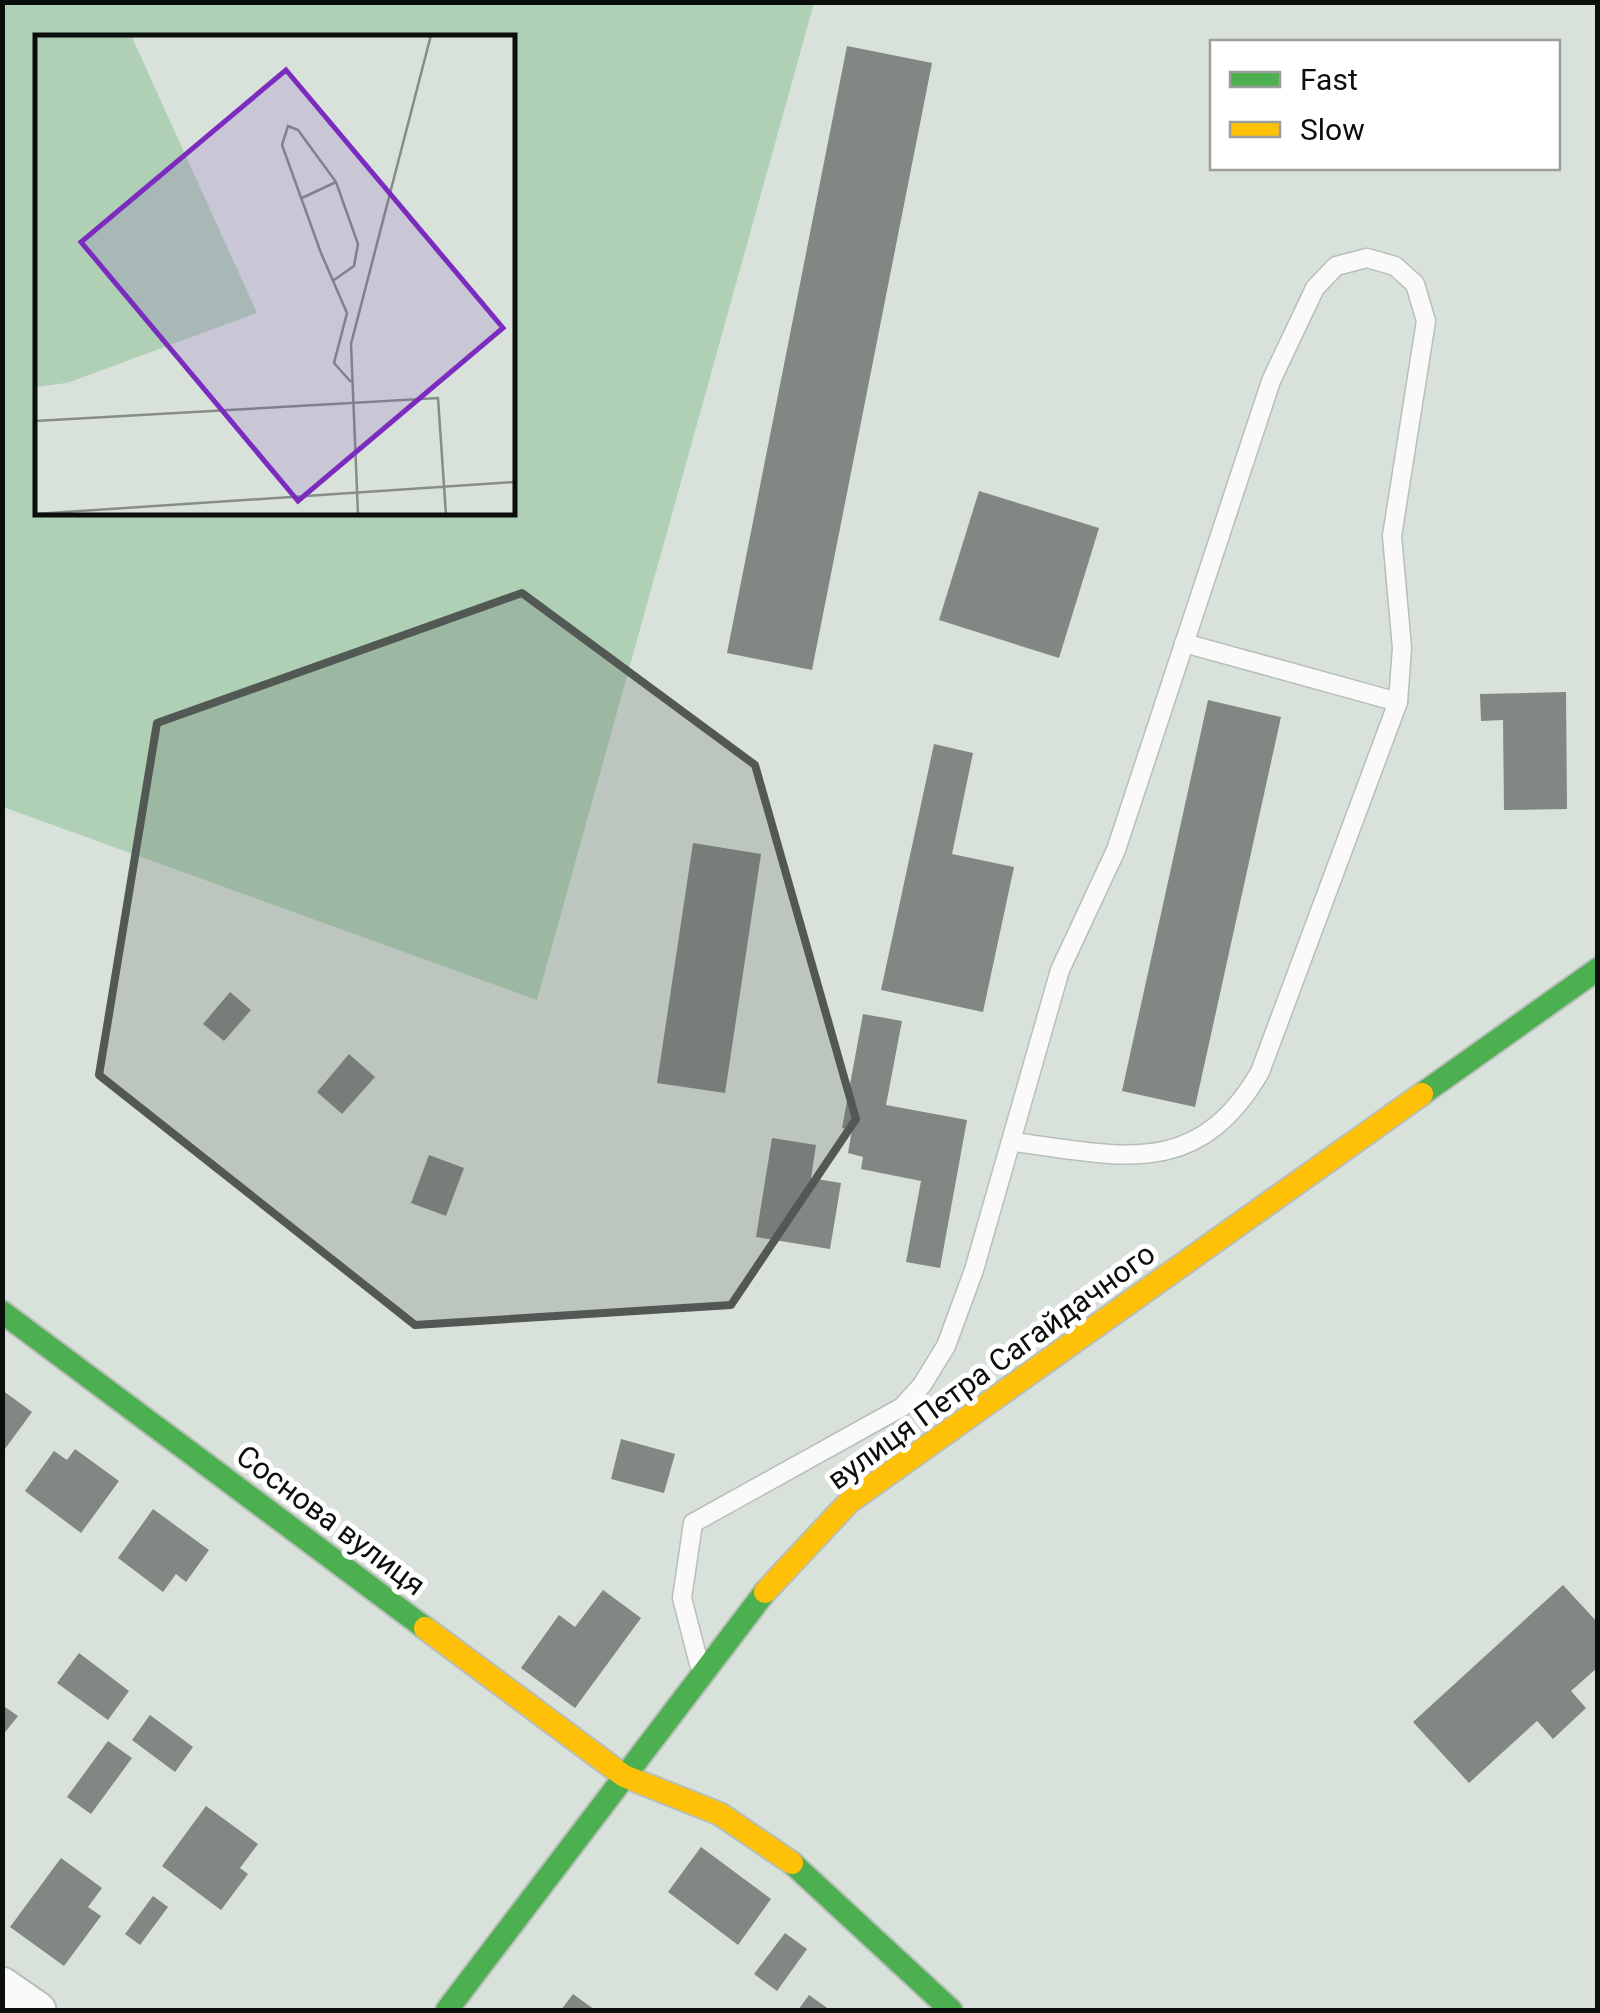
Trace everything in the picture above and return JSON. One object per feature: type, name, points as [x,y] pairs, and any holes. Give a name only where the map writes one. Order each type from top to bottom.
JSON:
[{"type":"street","name":"вулиця Петра Сагайдачного","points":[[447,2010],[756,1602],[848,1502],[1598,969]]},
{"type":"street","name":"Соснова вулиця","points":[[2,1312],[624,1776],[700,1803],[750,1831],[799,1868],[951,2010]]},
{"type":"street","points":[[2,1984],[38,2010]]},
{"type":"lane","points":[[701,1675],[682,1598],[693,1523],[865,1430],[902,1407],[922,1385],[951,1330],[1014,1142],[1028,1072],[1060,970],[1116,850],[1294,324],[1315,288],[1336,266],[1367,258],[1395,266],[1415,284],[1426,321],[1392,536],[1402,648],[1398,702],[1272,1042],[1242,1102],[1227,1120],[1196,1142],[1159,1154],[1108,1155],[1014,1142]]},
{"type":"lane","points":[[1184,644],[1398,702]]},
{"type":"highlighted area","points":[[522,593],[755,765],[856,1119],[731,1305],[415,1325],[99,1075],[157,723]]},
{"type":"green space","points":[[2,3],[814,3],[537,1000],[3,807]]},
{"type":"building","points":[[847,46],[932,63],[812,670],[727,653]]},
{"type":"building","points":[[979,491],[1099,528],[1059,658],[939,620]]},
{"type":"building","points":[[1566,692],[1567,809],[1504,810],[1503,720],[1481,721],[1480,694]]},
{"type":"building","points":[[1208,700],[1281,717],[1195,1107],[1122,1091]]},
{"type":"building","points":[[934,744],[973,753],[952,854],[1014,867],[983,1012],[881,990]]},
{"type":"building","points":[[693,843],[761,854],[725,1093],[657,1083]]},
{"type":"building","points":[[230,992],[251,1010],[224,1041],[203,1024]]},
{"type":"building","points":[[863,1014],[902,1021],[886,1105],[967,1120],[940,1268],[906,1262],[921,1181],[861,1169],[863,1157],[848,1153],[852,1130],[842,1128]]},
{"type":"building","points":[[349,1054],[375,1077],[342,1114],[317,1092]]},
{"type":"building","points":[[772,1138],[816,1145],[811,1178],[841,1183],[830,1249],[756,1237]]},
{"type":"building","points":[[429,1155],[464,1168],[446,1216],[411,1203]]},
{"type":"building","points":[[2,1390],[32,1412],[2,1453]]},
{"type":"building","points":[[621,1439],[675,1454],[664,1493],[611,1479]]},
{"type":"building","points":[[75,1449],[119,1481],[81,1533],[25,1491],[54,1451],[67,1460]]},
{"type":"building","points":[[153,1509],[209,1550],[186,1582],[176,1574],[163,1592],[118,1558]]},
{"type":"building","points":[[1563,1585],[1598,1623],[1598,1667],[1571,1691],[1586,1708],[1553,1739],[1537,1721],[1469,1783],[1413,1722]]},
{"type":"building","points":[[603,1590],[641,1618],[575,1708],[521,1668],[559,1615],[575,1627]]},
{"type":"building","points":[[79,1653],[129,1691],[108,1720],[57,1683]]},
{"type":"building","points":[[2,1705],[18,1716],[2,1736]]},
{"type":"building","points":[[150,1715],[193,1747],[175,1772],[132,1740]]},
{"type":"building","points":[[108,1741],[132,1758],[91,1814],[67,1797]]},
{"type":"building","points":[[206,1806],[258,1844],[240,1868],[248,1874],[221,1910],[162,1866]]},
{"type":"building","points":[[701,1847],[771,1899],[738,1945],[668,1892]]},
{"type":"building","points":[[61,1858],[102,1888],[88,1907],[101,1916],[64,1966],[10,1927]]},
{"type":"building","points":[[153,1896],[168,1907],[140,1945],[125,1934]]},
{"type":"building","points":[[785,1933],[807,1949],[777,1991],[754,1974]]},
{"type":"building","points":[[573,1994],[595,2010],[561,2010]]},
{"type":"building","points":[[809,1995],[830,2010],[798,2010]]},
{"type":"traffic: fast","points":[[1422,1094],[1598,969]]},
{"type":"traffic: fast","points":[[2,1312],[425,1628]]},
{"type":"traffic: fast","points":[[447,2010],[765,1592]]},
{"type":"traffic: fast","points":[[792,1863],[951,2010]]},
{"type":"traffic: slow","points":[[765,1592],[849,1502],[1422,1094]]},
{"type":"traffic: slow","points":[[425,1628],[624,1776],[720,1814],[792,1863]]}]
